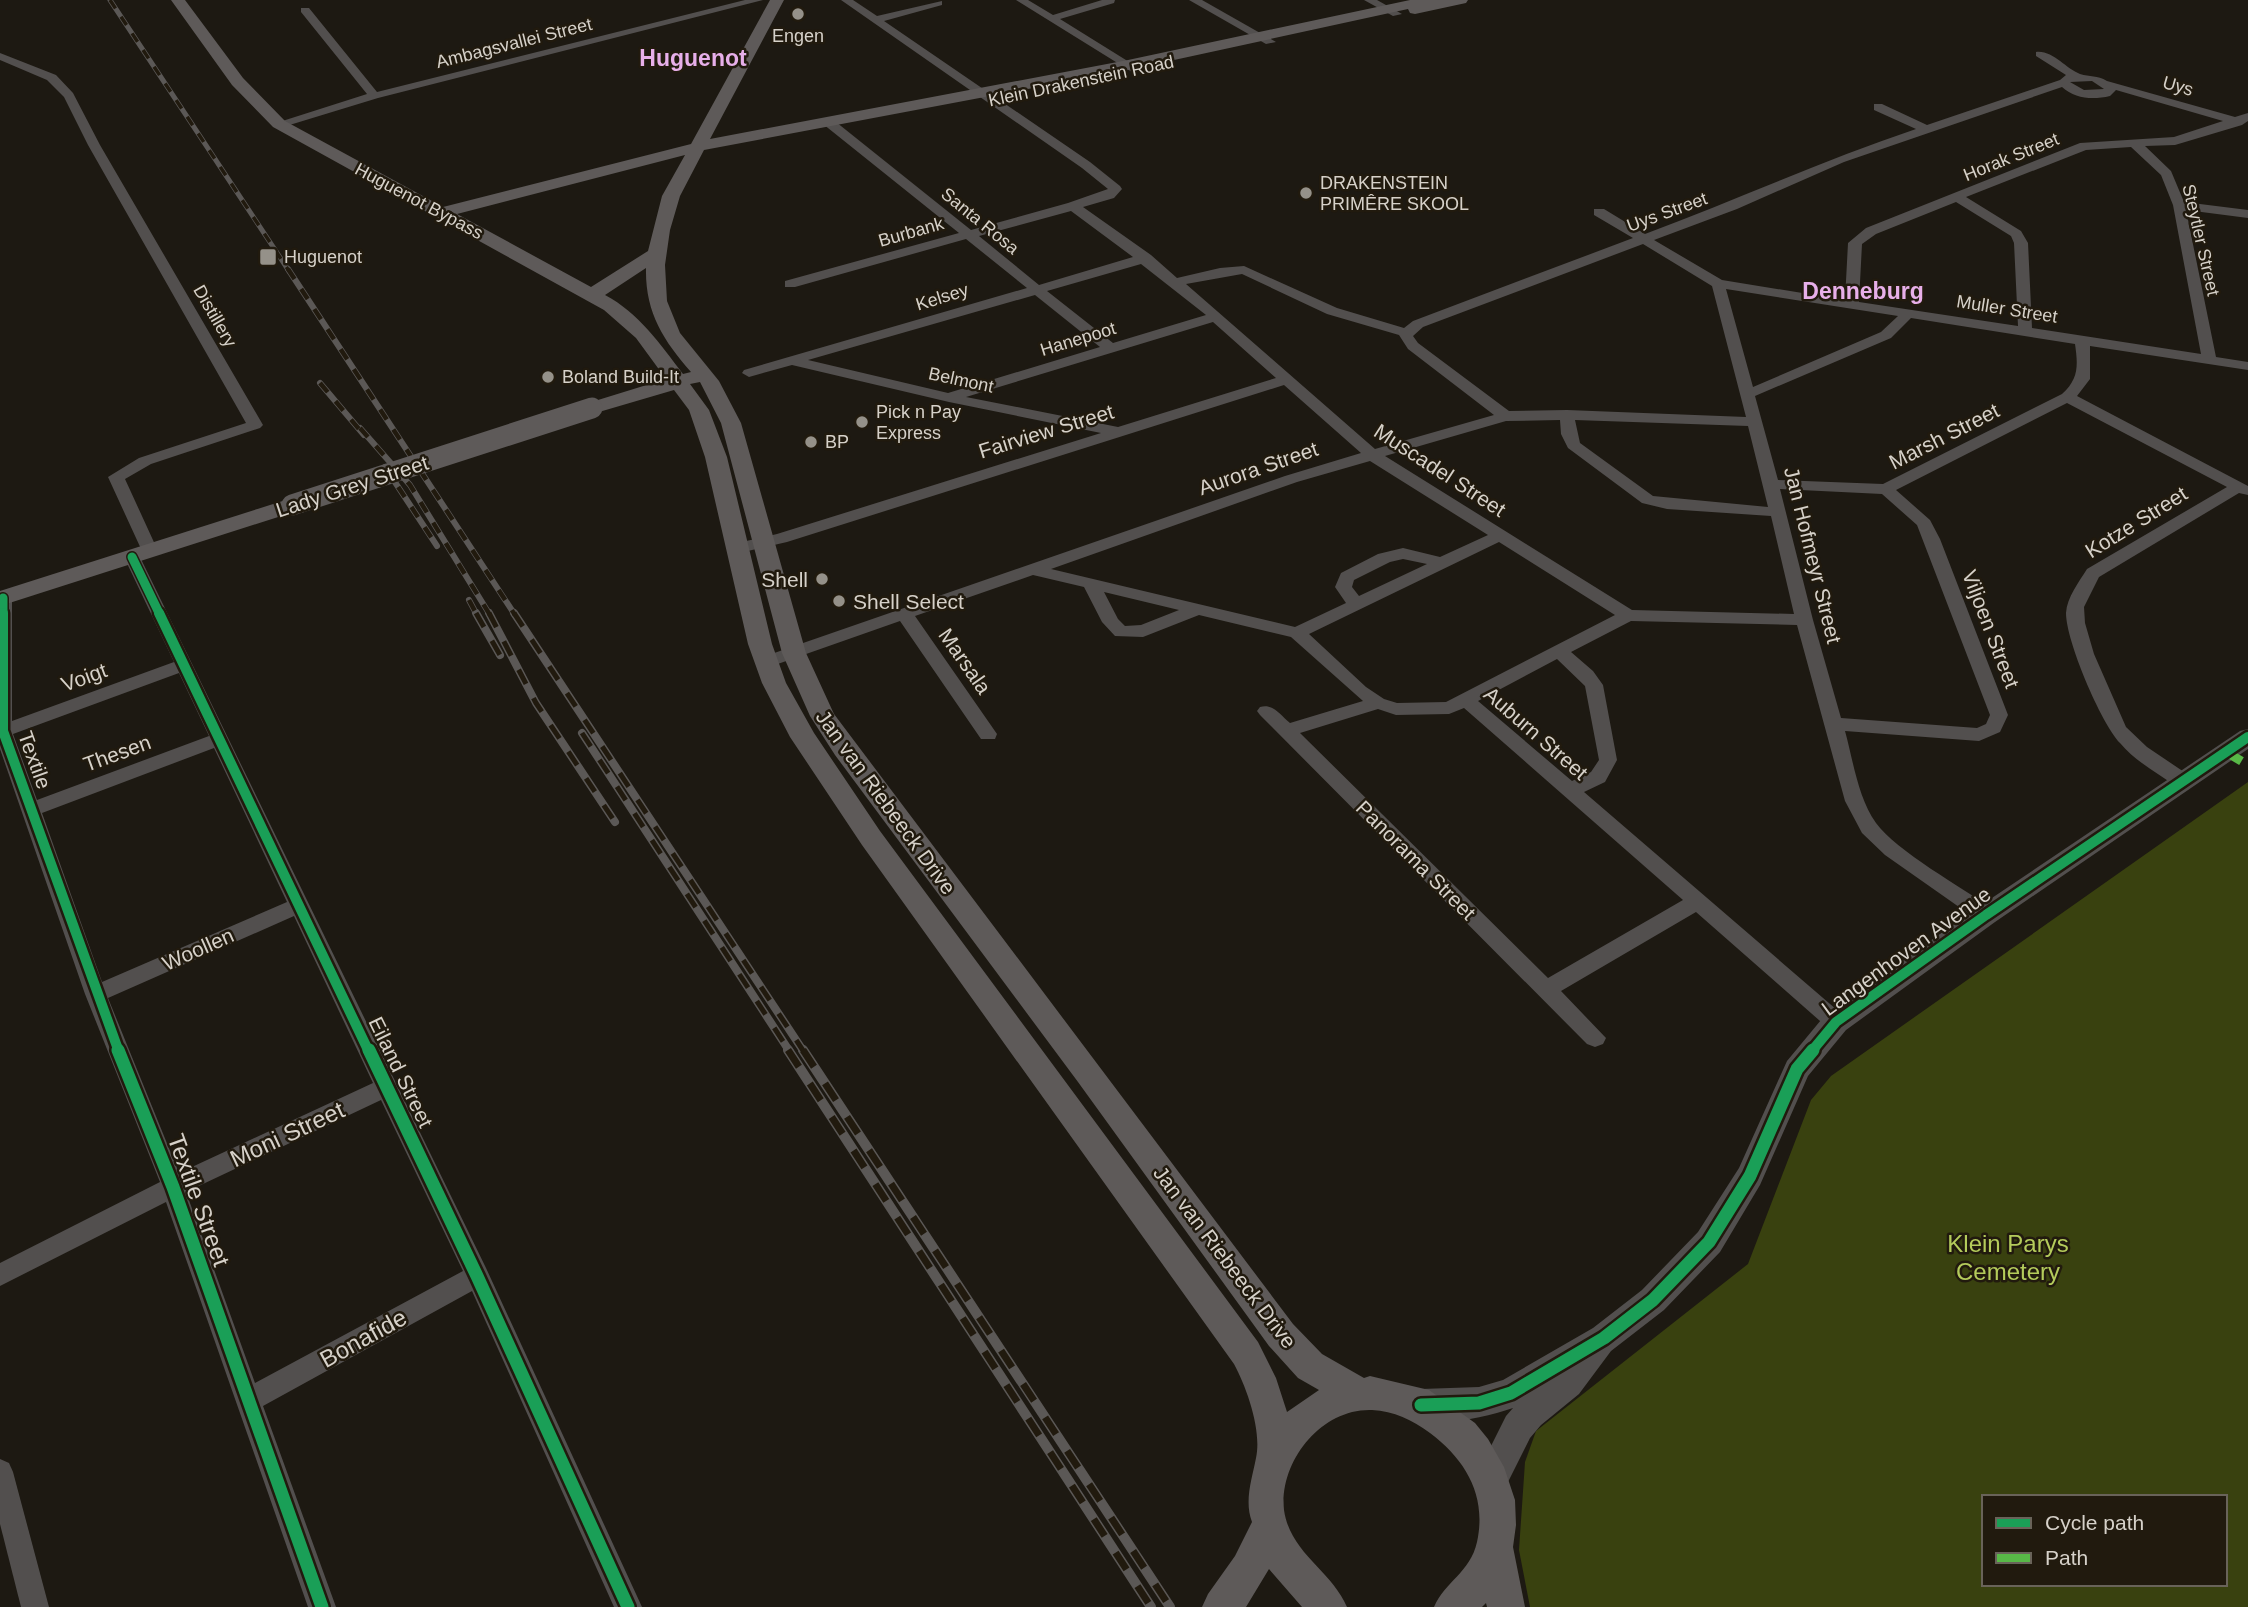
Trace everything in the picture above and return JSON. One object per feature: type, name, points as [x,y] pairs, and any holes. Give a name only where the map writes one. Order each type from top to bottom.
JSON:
[{"type":"main road","name":"Huguenot Bypass","points":[[178,0],[242,86],[279,124],[592,295],[629,320],[678,381]]},
{"type":"main road","name":"Jan van Riebeeck Drive","points":[[777,0],[671,196],[661,227],[655,287],[660,313],[670,333],[704,374],[722,401],[731,423],[762,542],[780,657],[850,758],[1089,1073],[1281,1335],[1310,1366],[1360,1394]]},
{"type":"main road","name":"Klein Drakenstein Road","points":[[1392,12],[1430,0]]},
{"type":"main road","name":"Klein Drakenstein Road","points":[[441,213],[699,148],[722,147],[830,124],[986,97],[1461,0]]},
{"type":"main road","points":[[592,295],[659,253]]},
{"type":"main road","points":[[620,399],[649,377],[659,355]]},
{"type":"main road","name":"Lady Grey Street","points":[[1,598],[704,374]]},
{"type":"main road","name":"Jan van Riebeeck Drive","points":[[678,381],[699,410],[716,457],[738,548],[780,657],[803,737],[871,838],[1252,1362],[1267,1394],[1273,1419],[1274,1455]]},
{"type":"main road","points":[[1328,1607],[1301,1585],[1280,1558],[1268,1527],[1266,1490],[1274,1455],[1288,1432],[1308,1413],[1332,1400],[1360,1394],[1391,1395],[1421,1405],[1451,1423],[1475,1449],[1491,1480],[1499,1526],[1495,1548],[1483,1577],[1463,1601],[1453,1607]]},
{"type":"main road","points":[[1221,1607],[1248,1573],[1268,1527]]},
{"type":"main road","points":[[1495,1548],[1506,1607]]},
{"type":"main road","points":[[1321,1607],[1328,1607]]},
{"type":"street","name":"Ambagsvallei Street","points":[[279,124],[374,96],[758,0]]},
{"type":"street","points":[[846,0],[986,97]]},
{"type":"street","points":[[1021,0],[1132,68]]},
{"type":"street","points":[[1194,0],[1265,39]]},
{"type":"street","points":[[1369,0],[1392,12]]},
{"type":"street","points":[[1050,19],[1110,1]]},
{"type":"street","points":[[875,20],[938,4]]},
{"type":"street","points":[[305,10],[374,96]]},
{"type":"street","points":[[2040,54],[2070,79],[2071,90],[2089,95],[2110,92],[2108,84]]},
{"type":"street","name":"Distillery","points":[[0,56],[50,76],[61,83],[71,97],[94,145],[255,425],[145,461],[116,477],[141,554]]},
{"type":"street","name":"Uys","points":[[2070,79],[2094,78],[2244,122]]},
{"type":"street","name":"Uys Street","points":[[1407,333],[1418,324],[1732,206],[1828,164],[2070,79]]},
{"type":"street","name":"Burbank","points":[[790,284],[1073,206],[1114,192],[1115,186],[986,97]]},
{"type":"street","points":[[1878,107],[1928,130]]},
{"type":"street","name":"Horak Street","points":[[1852,304],[1852,252],[1860,237],[2084,146],[2186,139],[2244,122]]},
{"type":"street","name":"Santa Rosa","points":[[830,124],[1111,349]]},
{"type":"street","name":"Steytler Street","points":[[2134,143],[2167,174],[2179,205],[2209,359]]},
{"type":"street","points":[[1957,197],[2017,234],[2021,243],[2025,331]]},
{"type":"street","points":[[2179,205],[2248,214]]},
{"type":"street","name":"Muscadel Street","points":[[1073,206],[1177,282],[1372,455],[1503,534],[1628,615]]},
{"type":"street","points":[[1599,212],[1718,284]]},
{"type":"street","name":"Kelsey","points":[[749,373],[795,362],[1146,258]]},
{"type":"street","points":[[1177,282],[1220,272],[1244,270],[1332,311],[1407,333],[1406,336],[1413,346],[1505,416]]},
{"type":"street","name":"Muller Street","points":[[1718,284],[2248,366]]},
{"type":"street","name":"Jan Hofmeyr Street","points":[[1718,284],[1753,422],[1772,484],[1804,620],[1855,801],[1869,828],[1892,850],[1986,915]]},
{"type":"street","points":[[1746,395],[1886,335],[1897,327],[1908,313]]},
{"type":"street","name":"Hanepoot","points":[[949,398],[1217,316]]},
{"type":"street","points":[[2082,341],[2085,373],[2080,388],[2067,397],[2243,490]]},
{"type":"street","name":"Belmont","points":[[795,362],[949,398],[1120,432]]},
{"type":"street","name":"Fairview Street","points":[[738,548],[1287,379]]},
{"type":"street","name":"Marsh Street","points":[[1772,484],[1886,489],[2067,397]]},
{"type":"street","points":[[1567,415],[1573,445],[1648,500],[1667,504],[1777,512]]},
{"type":"street","name":"Aurora Street","points":[[780,657],[1291,479],[1505,416],[1567,415],[1753,422]]},
{"type":"street","points":[[1056,419],[1069,432],[1066,448]]},
{"type":"street","name":"Viljoen Street","points":[[1835,724],[1979,735],[1993,728],[1999,715],[1933,539],[1924,523],[1886,489]]},
{"type":"street","name":"Kotze Street","points":[[2183,781],[2143,754],[2119,730],[2078,637],[2075,612],[2080,594],[2093,573],[2243,490]]},
{"type":"street","points":[[1297,633],[1503,534]]},
{"type":"street","points":[[1356,605],[1343,587],[1347,577],[1394,553],[1405,551],[1419,554],[1443,564]]},
{"type":"street","name":"Eiland Street","points":[[141,554],[184,665],[477,1276],[628,1607]]},
{"type":"street","name":"Auburn Street","points":[[1035,570],[1297,633],[1360,691],[1378,703],[1396,709],[1449,708],[1465,700],[1836,1022]]},
{"type":"street","points":[[1091,584],[1111,622],[1121,632],[1143,631],[1198,610]]},
{"type":"street","name":"Textile","points":[[1,598],[1,732],[32,809]]},
{"type":"street","name":"Marsala","points":[[905,615],[988,734]]},
{"type":"street","points":[[1465,700],[1628,615],[1804,620]]},
{"type":"street","points":[[1559,652],[1587,675],[1594,685],[1608,760],[1606,770],[1596,780],[1568,790]]},
{"type":"street","name":"Voigt","points":[[1,732],[184,665]]},
{"type":"street","points":[[1286,731],[1378,703]]},
{"type":"street","name":"Panorama Street","points":[[1266,711],[1595,1038]]},
{"type":"street","name":"Langenhoven Avenue","points":[[1421,1405],[1479,1403],[1497,1399],[1604,1338],[1653,1300],[1709,1242],[1750,1176],[1797,1069],[1836,1022],[1986,915],[2248,737]]},
{"type":"street","name":"Thesen","points":[[32,809],[219,739]]},
{"type":"street","name":"Textile Street","points":[[32,809],[96,994],[173,1187],[322,1607]]},
{"type":"street","points":[[1546,989],[1698,901]]},
{"type":"street","name":"Woollen","points":[[96,994],[299,905]]},
{"type":"street","name":"Moni Street","points":[[0,1275],[173,1187],[387,1087]]},
{"type":"street","name":"Bonafide","points":[[249,1400],[477,1276]]},
{"type":"street","name":"Langenhoven Avenue","points":[[1491,1480],[1510,1440],[1524,1420],[1568,1383],[1604,1338]]},
{"type":"street","points":[[2,1484],[35,1607]]},
{"type":"green space","name":"Klein Parys Cemetery","points":[[2248,782],[2248,1607],[1530,1607],[1519,1550],[1525,1462],[1536,1431],[1748,1264],[1811,1100],[1831,1076]]},
{"type":"railway","points":[[110,0],[289,271]]},
{"type":"railway","points":[[288,269],[515,615]]},
{"type":"railway","points":[[320,383],[364,435]]},
{"type":"railway","points":[[360,428],[410,485],[490,615]]},
{"type":"railway","points":[[385,467],[437,546]]},
{"type":"railway","points":[[469,600],[477,615]]},
{"type":"railway","points":[[476,613],[500,655]]},
{"type":"railway","points":[[489,613],[536,703],[615,822]]},
{"type":"railway","points":[[514,613],[804,1052]]},
{"type":"railway","points":[[582,733],[790,1052]]},
{"type":"railway","points":[[788,1050],[1151,1607]]},
{"type":"railway","points":[[803,1050],[1170,1607]]},
{"type":"marked path","points":[[2226,752],[2248,765]]},
{"type":"cycle path","points":[[132,557],[477,1276],[628,1607]]},
{"type":"cycle path","points":[[3,598],[3,731],[96,994],[173,1187],[322,1607]]},
{"type":"cycle path","points":[[1421,1405],[1479,1403],[1511,1393],[1604,1338],[1653,1300],[1709,1242],[1750,1176],[1797,1069],[1836,1022],[1986,915],[2248,737]]},
{"type":"place","name":"Engen","points":[[798,14]]},
{"type":"place","name":"DRAKENSTEIN PRIMÊRE SKOOL","points":[[1306,193]]},
{"type":"place","name":"Huguenot","points":[[268,257]]},
{"type":"place","name":"Boland Build-It","points":[[548,377]]},
{"type":"place","name":"Pick n Pay Express","points":[[862,422]]},
{"type":"place","name":"BP","points":[[811,442]]},
{"type":"place","name":"Shell","points":[[822,579]]},
{"type":"place","name":"Shell Select","points":[[839,601]]},
{"type":"district","name":"Huguenot","points":[[693,58]]},
{"type":"district","name":"Denneburg","points":[[1863,291]]}]
